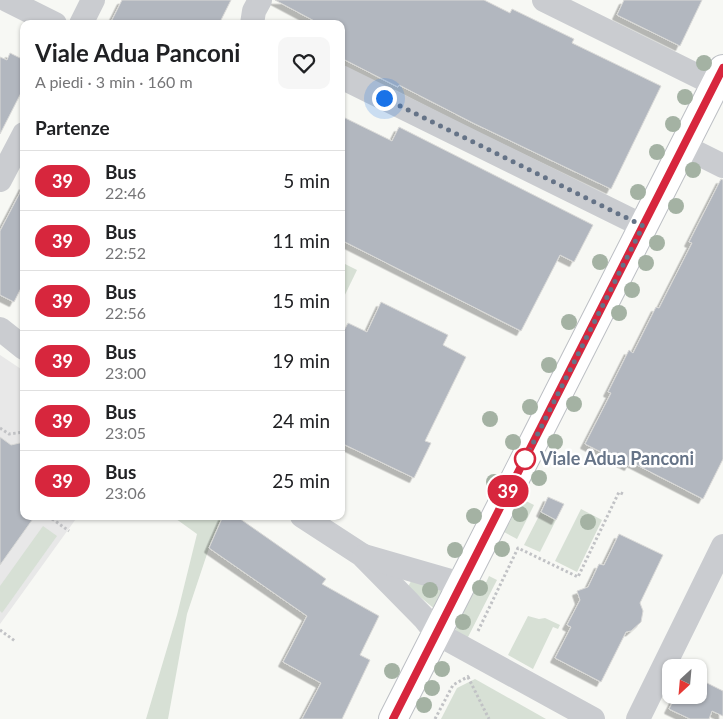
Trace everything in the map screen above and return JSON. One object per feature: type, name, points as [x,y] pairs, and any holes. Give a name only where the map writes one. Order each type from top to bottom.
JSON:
[{"type":"main road","points":[[393,719],[719,76]]},
{"type":"street","points":[[7,0],[47,20]]},
{"type":"street","points":[[83,20],[93,0]]},
{"type":"street","points":[[253,20],[254,11],[260,0]]},
{"type":"street","points":[[544,0],[719,76]]},
{"type":"street","points":[[345,79],[643,226]]},
{"type":"street","points":[[0,180],[20,142]]},
{"type":"street","points":[[683,146],[723,166]]},
{"type":"street","points":[[0,329],[20,345]]},
{"type":"street","points":[[308,520],[362,555],[424,618],[436,633],[593,719]]},
{"type":"street","points":[[638,719],[723,546]]},
{"type":"street","points":[[362,555],[461,584]]},
{"type":"path","points":[[0,428],[9,434],[20,433]]},
{"type":"path","points":[[475,638],[518,548],[578,577],[619,492],[623,494]]},
{"type":"path","points":[[54,520],[69,531]]},
{"type":"path","points":[[0,630],[15,640]]},
{"type":"path","points":[[465,671],[489,719]]},
{"type":"path","points":[[435,719],[453,685],[475,674]]},
{"type":"shaded area","points":[[345,264],[357,270],[345,295]]},
{"type":"shaded area","points":[[0,355],[20,368],[20,520],[75,520],[0,624]]},
{"type":"shaded area","points":[[522,499],[534,505],[517,539],[504,532]]},
{"type":"shaded area","points":[[581,509],[602,520],[577,572],[555,561]]},
{"type":"shaded area","points":[[541,512],[556,520],[540,552],[524,545]]},
{"type":"shaded area","points":[[178,520],[221,520],[209,548],[187,614],[168,719],[146,719],[177,615],[197,534]]},
{"type":"shaded area","points":[[43,526],[57,536],[2,613],[0,611],[0,586]]},
{"type":"shaded area","points":[[489,576],[497,580],[467,639],[457,633],[455,628],[478,584],[484,587]]},
{"type":"shaded area","points":[[411,581],[446,590],[436,610],[408,587]]},
{"type":"shaded area","points":[[528,616],[539,619],[545,618],[560,625],[558,629],[553,627],[533,669],[508,655]]},
{"type":"shaded area","points":[[475,679],[546,719],[441,719],[457,688]]},
{"type":"building","points":[[122,0],[231,0],[221,20],[112,20]]},
{"type":"building","points":[[275,0],[484,0],[510,13],[512,9],[574,39],[572,43],[661,86],[611,189],[345,60],[345,20],[312,20]]},
{"type":"building","points":[[624,0],[702,0],[680,46],[617,15]]},
{"type":"building","points":[[10,53],[20,58],[20,95],[0,134],[0,57],[7,60]]},
{"type":"building","points":[[345,118],[392,141],[399,127],[593,225],[574,262],[560,255],[521,331],[345,242]]},
{"type":"building","points":[[721,179],[723,180],[723,459],[703,499],[631,462],[629,466],[585,444],[611,393],[608,392],[629,350],[633,353],[656,307],[659,308],[692,243],[689,242]]},
{"type":"building","points":[[20,193],[20,290],[14,302],[0,295],[0,231]]},
{"type":"building","points":[[381,302],[448,335],[443,345],[466,357],[425,441],[431,443],[414,478],[345,445],[345,329],[348,323],[367,332]]},
{"type":"building","points":[[0,437],[11,445],[20,443],[20,520],[32,520],[0,565]]},
{"type":"building","points":[[548,497],[564,504],[556,520],[541,512]]},
{"type":"building","points":[[221,520],[242,520],[326,579],[322,584],[379,616],[360,655],[370,660],[342,719],[302,719],[321,683],[283,662],[307,616],[209,548]]},
{"type":"building","points":[[619,534],[663,555],[640,603],[643,611],[641,622],[631,631],[626,632],[601,682],[555,658],[571,627],[567,625],[580,600],[577,591],[588,587],[599,564],[604,565]]},
{"type":"building","points":[[708,684],[723,691],[723,716],[712,711],[709,719],[690,719],[669,709],[672,704],[708,704]]},
{"type":"bus line","name":"39","points":[[393,719],[723,68]]},
{"type":"place","name":"Viale Adua Panconi","points":[[525,459]]},
{"type":"route","points":[[384,98],[643,226],[525,459]]}]
